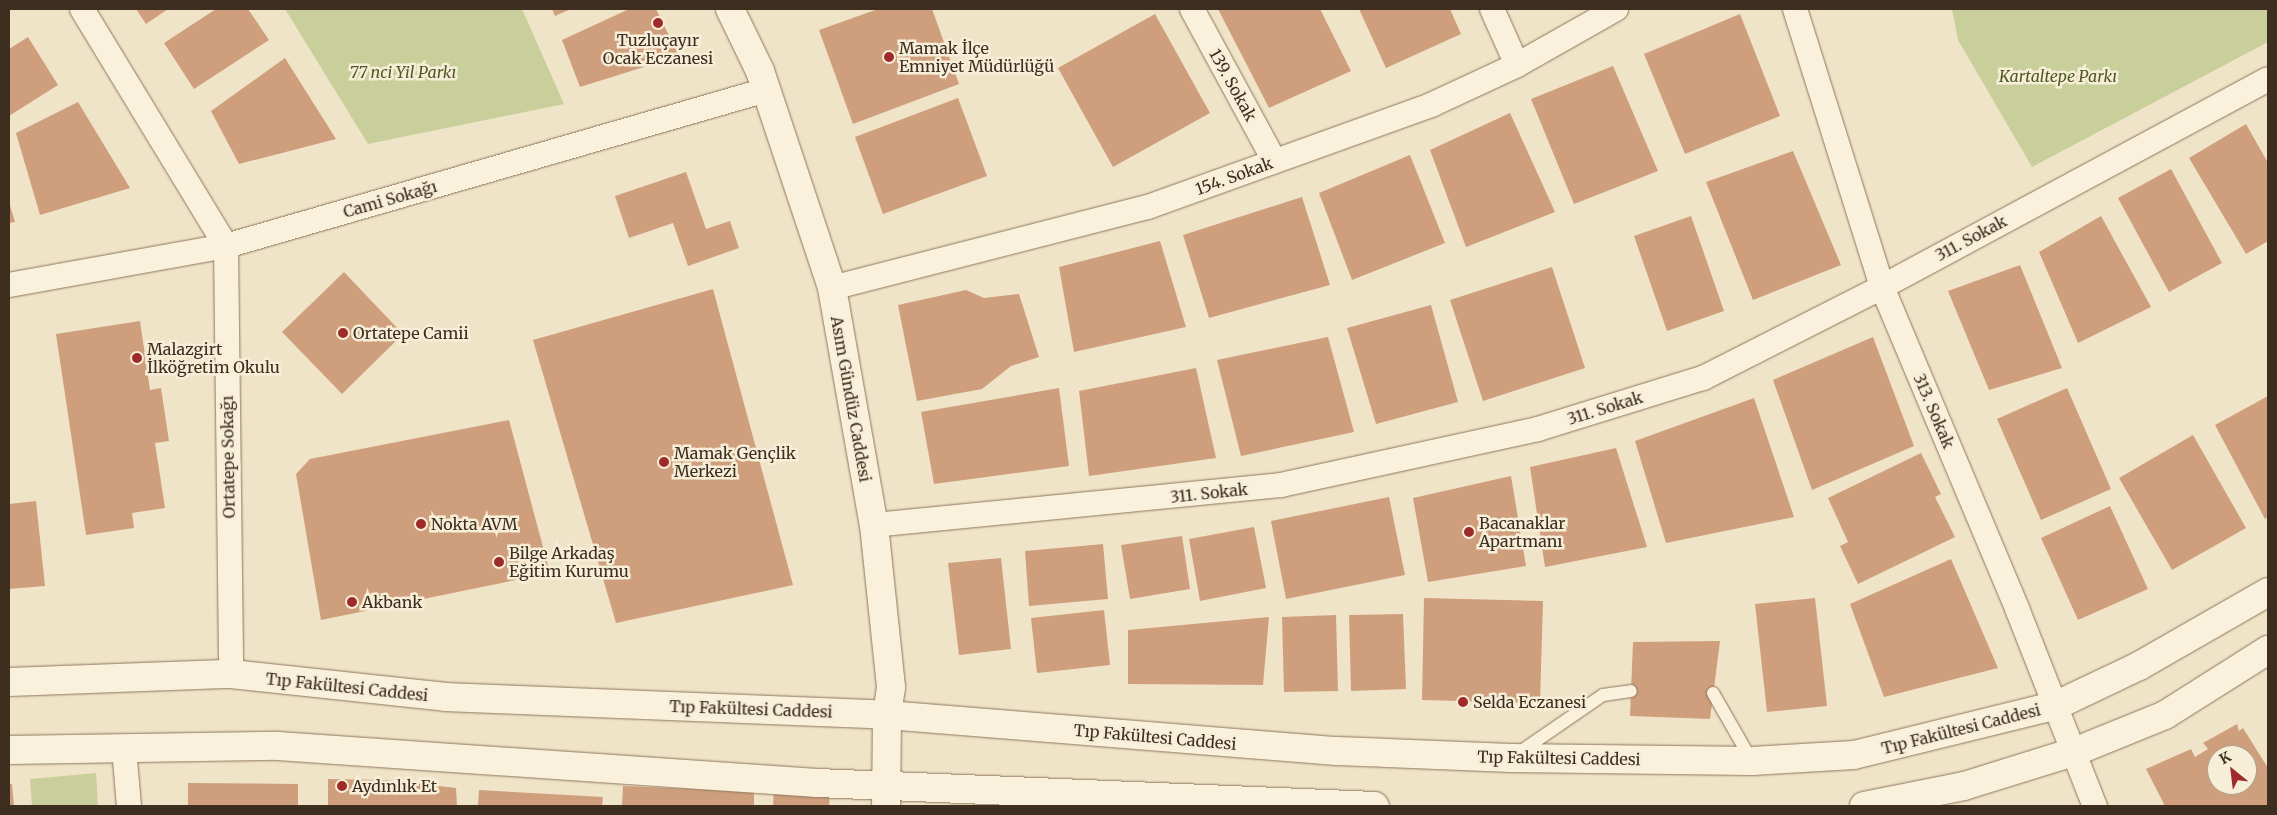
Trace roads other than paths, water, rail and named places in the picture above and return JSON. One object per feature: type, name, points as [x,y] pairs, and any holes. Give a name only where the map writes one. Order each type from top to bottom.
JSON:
[{"type":"main road","name":"Asım Gündüz Caddesi","points":[[730,9],[766,90],[832,288],[874,525],[891,687],[887,715],[886,797]]},
{"type":"main road","name":"Tıp Fakültesi Caddesi","points":[[9,682],[231,674],[446,697],[887,715],[1337,751],[1511,758],[1752,760],[1854,755],[2057,705],[2139,666],[2268,592]]},
{"type":"main road","points":[[1864,806],[1964,786],[2074,752],[2165,716],[2268,650]]},
{"type":"main road","points":[[9,750],[278,746],[886,797],[1375,806]]},
{"type":"street","points":[[82,9],[226,246]]},
{"type":"street","name":"139. Sokak","points":[[1192,9],[1274,160]]},
{"type":"street","points":[[1492,9],[1517,65]]},
{"type":"street","name":"154. Sokak","points":[[832,288],[1148,208],[1274,160],[1431,106],[1517,65],[1616,9]]},
{"type":"street","name":"313. Sokak","points":[[1795,9],[1882,287],[2057,705],[2095,806]]},
{"type":"street","name":"311. Sokak","points":[[874,525],[1282,486],[1538,430],[1703,378],[1882,287],[2268,79]]},
{"type":"street","name":"Cami Sokağı","points":[[9,285],[226,246],[766,90]]},
{"type":"street","name":"Ortatepe Sokağı","points":[[226,246],[231,674]]},
{"type":"street","points":[[124,748],[129,806]]},
{"type":"lane","points":[[1511,758],[1603,696],[1631,691]]},
{"type":"lane","points":[[1714,693],[1752,760]]},
{"type":"place","name":"Tuzluçayır Ocak Eczanesi","points":[[658,23]]},
{"type":"place","name":"Mamak İlçe Emniyet Müdürlüğü","points":[[889,57]]},
{"type":"place","name":"Ortatepe Camii","points":[[343,333]]},
{"type":"place","name":"Malazgirt İlköğretim Okulu","points":[[137,358]]},
{"type":"place","name":"Mamak Gençlik Merkezi","points":[[664,462]]},
{"type":"place","name":"Nokta AVM","points":[[421,524]]},
{"type":"place","name":"Bacanaklar Apartmanı","points":[[1469,532]]},
{"type":"place","name":"Bilge Arkadaş Eğitim Kurumu","points":[[499,562]]},
{"type":"place","name":"Akbank","points":[[352,602]]},
{"type":"place","name":"Selda Eczanesi","points":[[1463,702]]},
{"type":"place","name":"Aydınlık Et","points":[[342,786]]},
{"type":"park label","name":"77 nci Yil Parkı","points":[[403,72]]},
{"type":"park label","name":"Kartaltepe Parkı","points":[[2058,76]]}]
